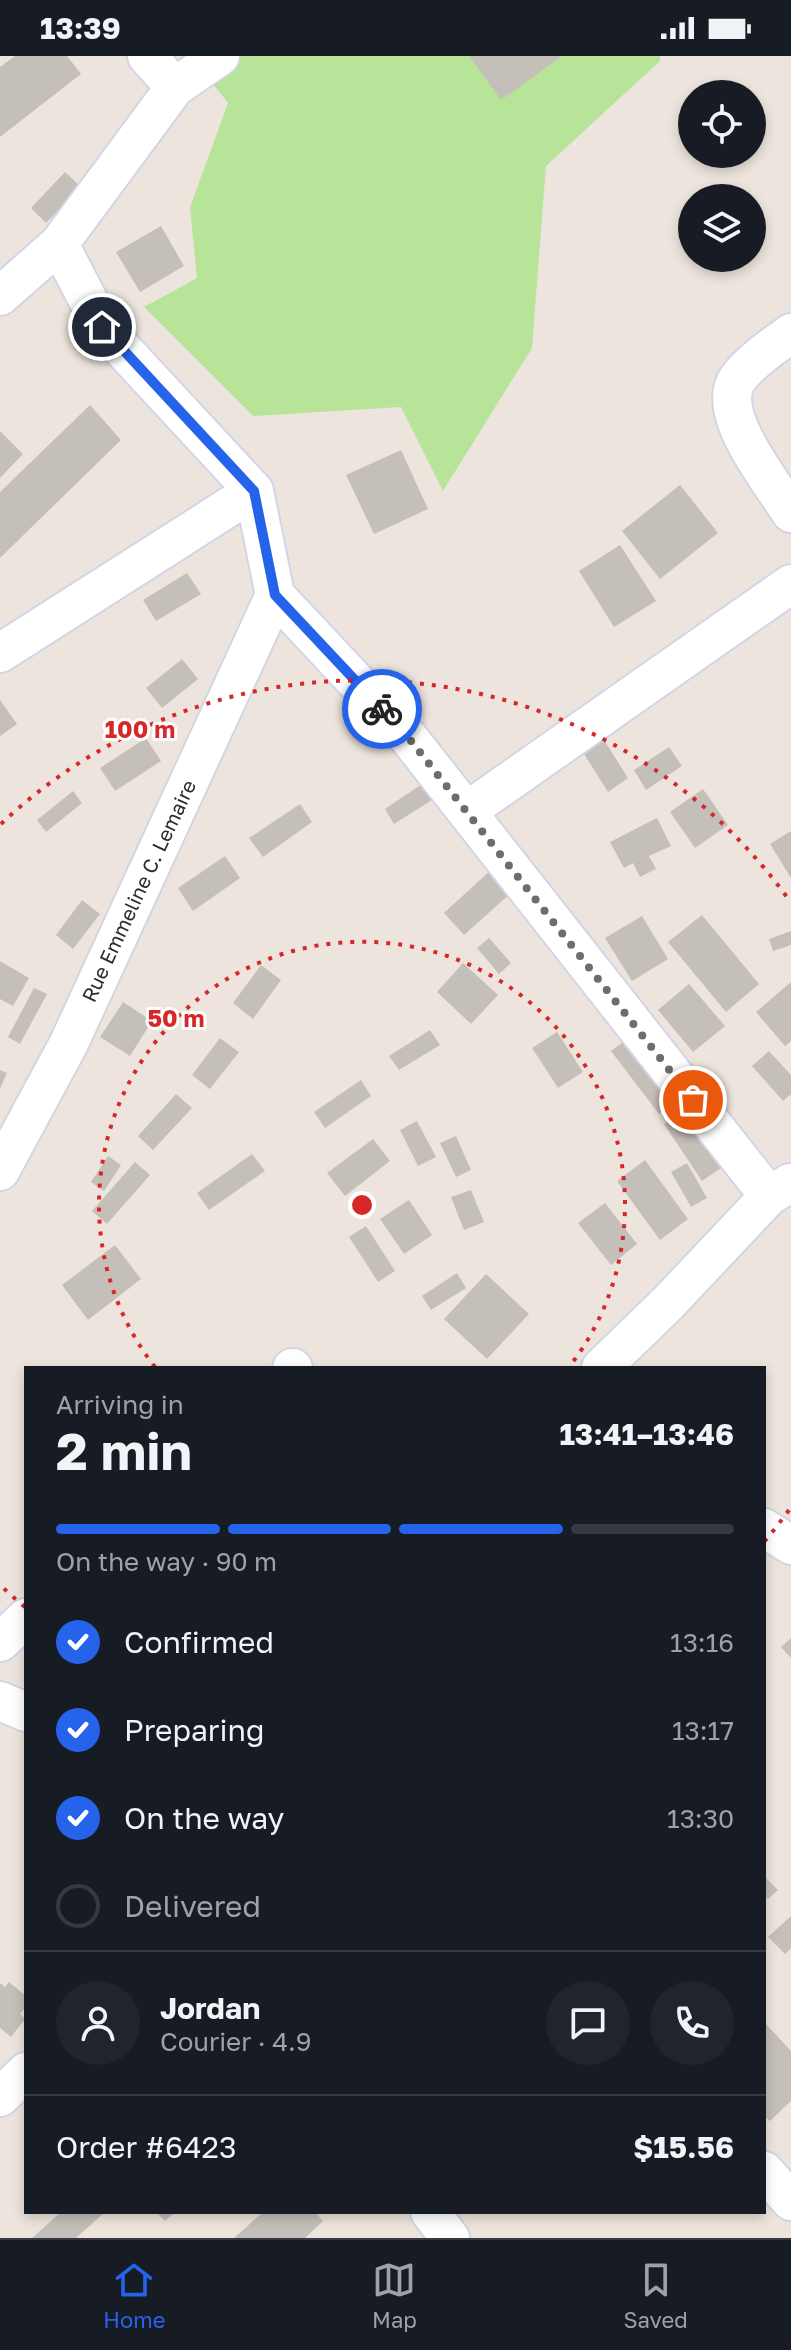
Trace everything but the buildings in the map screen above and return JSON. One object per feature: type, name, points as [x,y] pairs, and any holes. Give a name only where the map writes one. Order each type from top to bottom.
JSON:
[{"type":"street","points":[[147,56],[175,87]]},
{"type":"street","points":[[0,296],[59,244],[175,87],[220,56]]},
{"type":"street","points":[[59,244],[102,327],[254,491],[275,595],[408,737],[780,1189],[603,1366]]},
{"type":"street","points":[[791,333],[739,377],[729,395],[734,420],[791,513]]},
{"type":"street","points":[[0,653],[254,491]]},
{"type":"street","points":[[467,811],[791,584]]},
{"type":"street","name":"Rue Emmeline C. Lemaire","points":[[0,1171],[69,1043],[275,595]]},
{"type":"street","points":[[766,1529],[791,1545]]},
{"type":"street","points":[[0,1642],[24,1620]]},
{"type":"street","points":[[0,1701],[24,1711]]},
{"type":"street","points":[[0,2097],[24,2074]]},
{"type":"street","points":[[766,2173],[791,2201]]},
{"type":"street","points":[[432,2214],[450,2238]]},
{"type":"green space","points":[[191,56],[660,56],[660,61],[546,166],[532,348],[443,491],[401,407],[253,416],[144,307],[197,278],[190,207],[228,103]]},
{"type":"way so far","points":[[382,709],[408,737],[693,1100]]},
{"type":"route","points":[[102,327],[254,491],[275,595],[382,709]]}]
